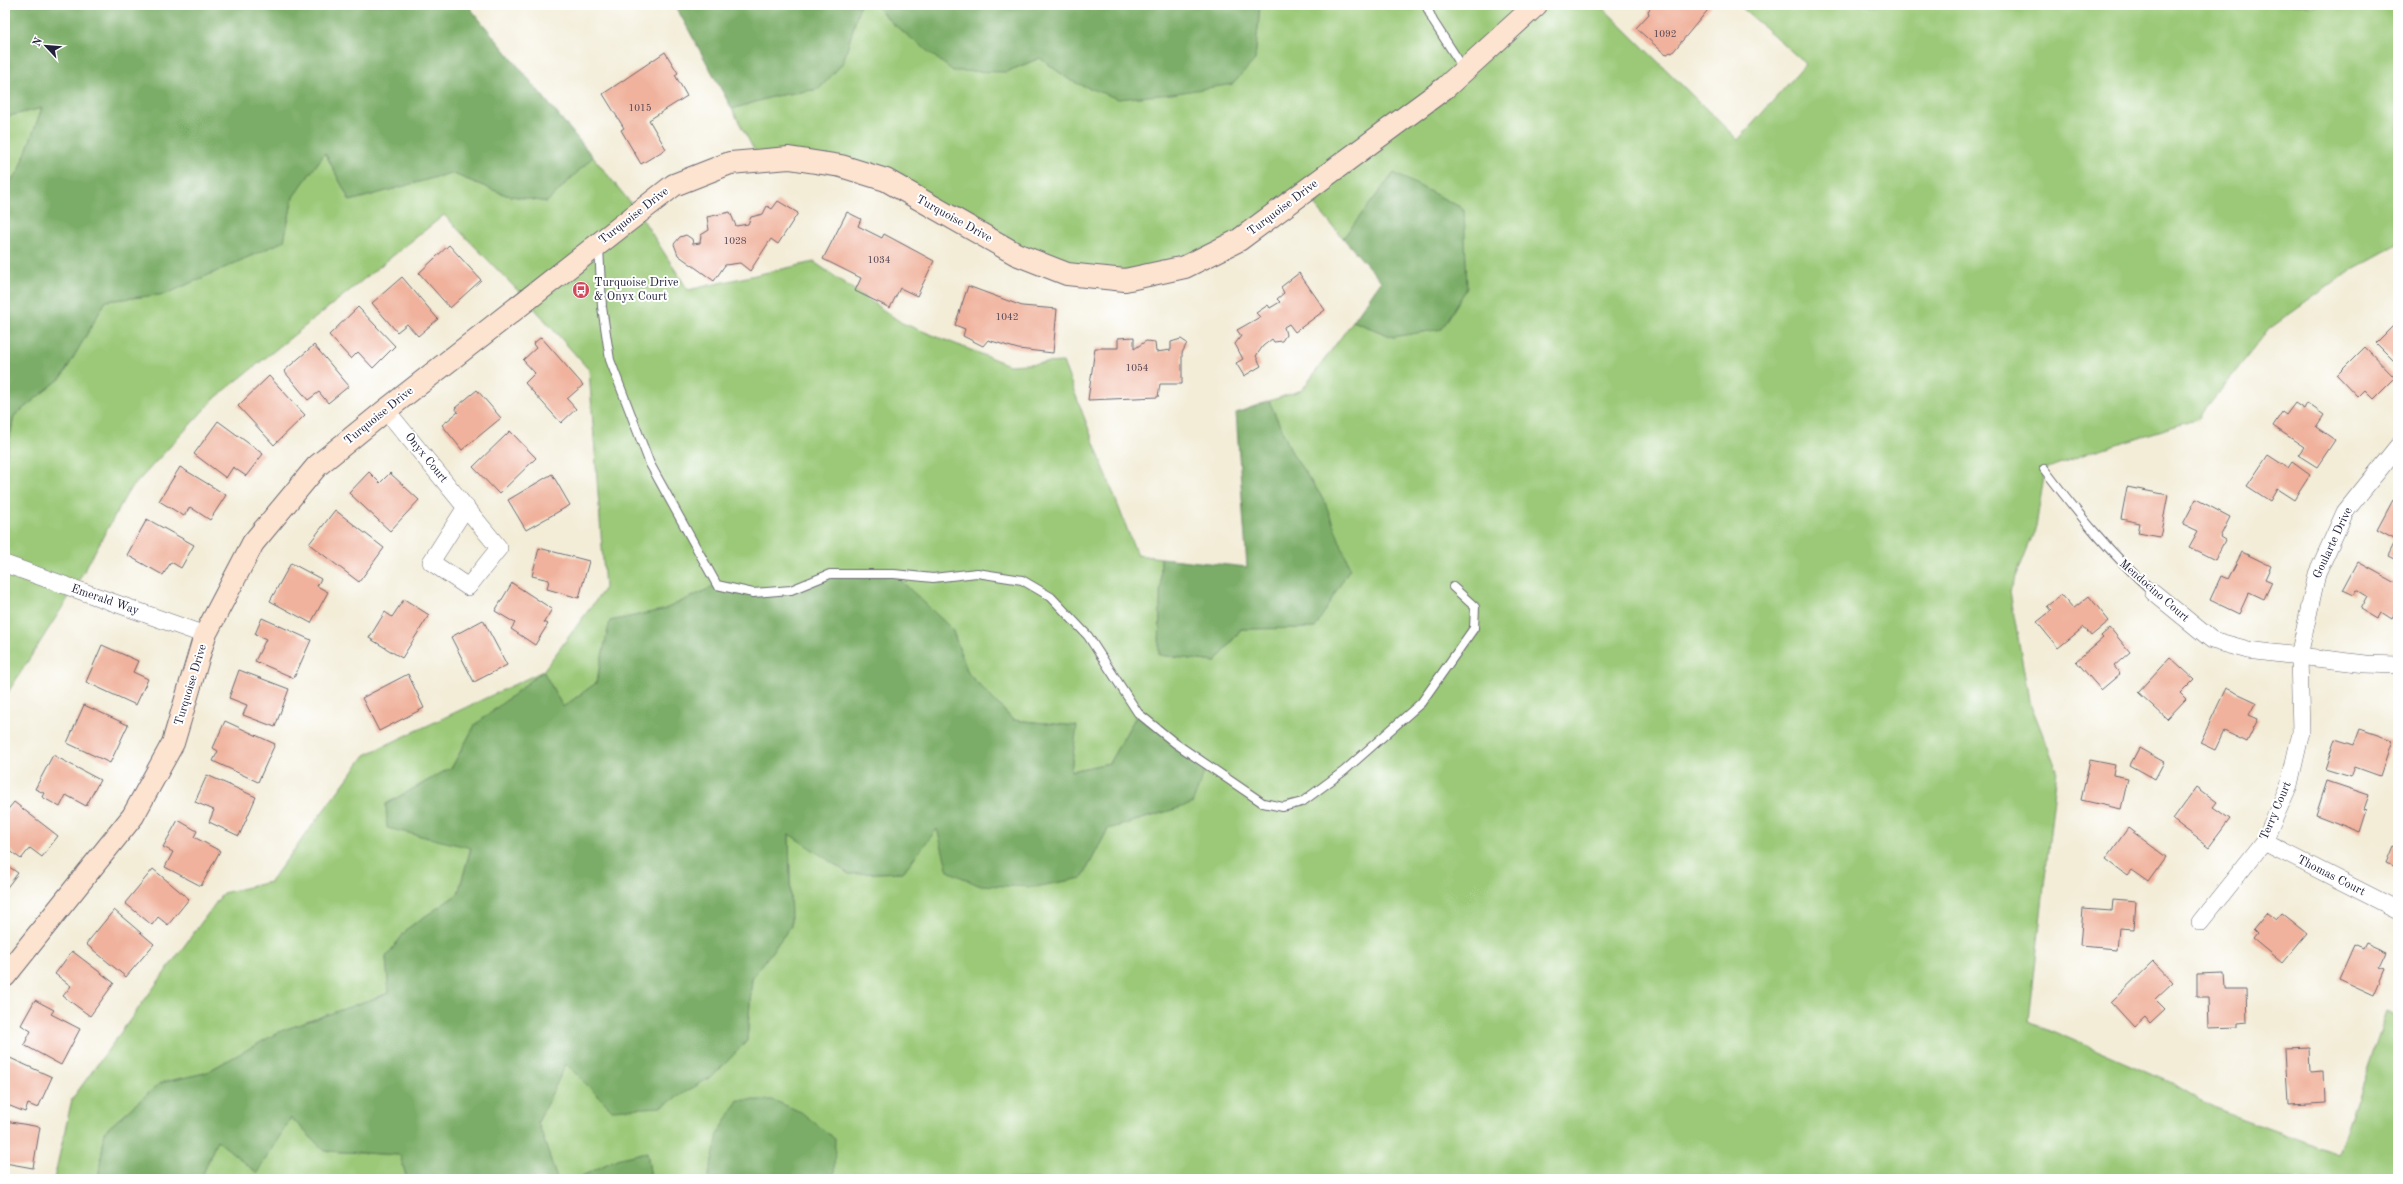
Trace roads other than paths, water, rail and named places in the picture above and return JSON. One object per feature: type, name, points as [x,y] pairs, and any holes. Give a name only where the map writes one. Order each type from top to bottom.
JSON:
[{"type":"street","name":"Turquoise Drive","points":[[5,976],[133,816],[173,743],[206,635],[253,543],[317,466],[386,410],[674,185],[730,163],[789,158],[841,166],[886,180],[1016,254],[1067,274],[1125,280],[1185,267],[1239,240],[1446,86],[1536,5]]},
{"type":"street","name":"Onyx Court","points":[[386,410],[466,507]]},
{"type":"street","name":"Goularte Drive","points":[[2299,656],[2317,574],[2345,512],[2398,446]]},
{"type":"street","name":"Emerald Way","points":[[5,564],[206,635]]},
{"type":"street","name":"Mendocino Court","points":[[2153,592],[2212,640],[2248,650],[2366,664],[2398,665]]},
{"type":"street","name":"Terry Court","points":[[2200,922],[2264,842],[2289,785],[2301,732],[2299,656]]},
{"type":"street","name":"Thomas Court","points":[[2264,842],[2398,910]]},
{"type":"lane","points":[[1426,5],[1433,21],[1465,70]]},
{"type":"lane","points":[[599,244],[602,307],[610,360],[650,464],[717,585],[753,593],[791,590],[830,574],[894,574],[933,578],[977,573],[1022,580],[1051,597],[1088,636],[1138,713],[1175,743],[1263,803],[1283,808],[1302,802],[1344,771],[1421,703],[1474,628],[1475,607],[1453,587]]},
{"type":"lane","name":"Mendocino Court","points":[[2044,469],[2085,523],[2116,559],[2153,592]]},
{"type":"place","name":"Turquoise Drive & Onyx Court","points":[[581,290]]}]
